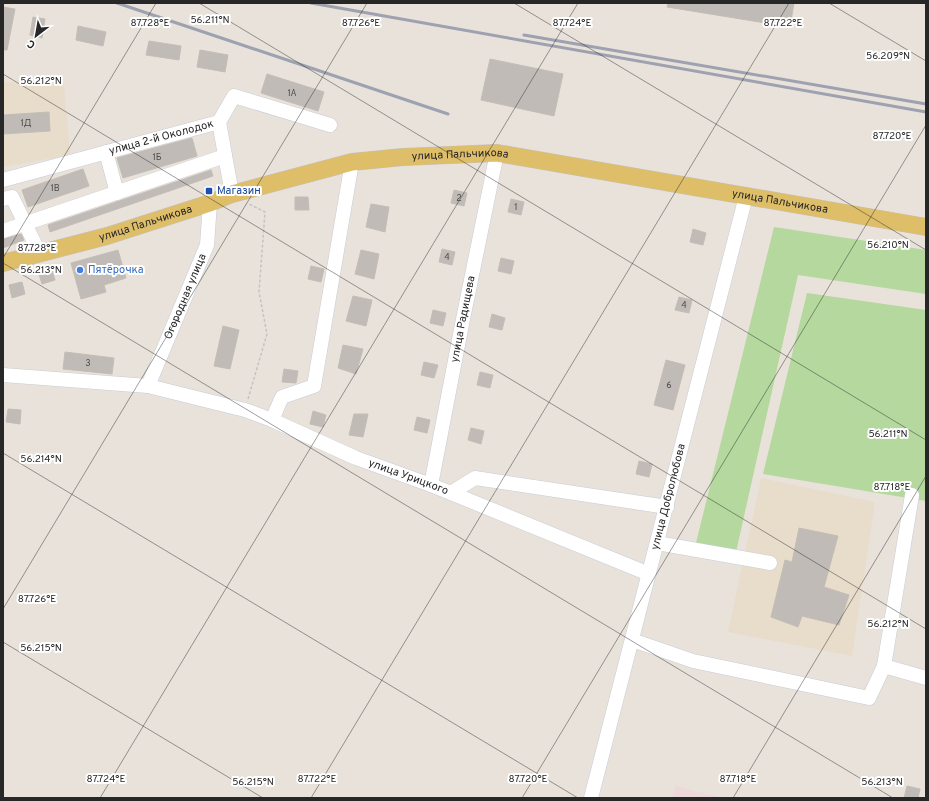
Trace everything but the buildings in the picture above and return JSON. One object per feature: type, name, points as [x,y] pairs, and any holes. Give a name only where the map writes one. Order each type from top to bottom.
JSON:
[{"type":"main road","name":"улица Пальчикова","points":[[3,263],[107,236],[210,203],[232,194],[352,162],[403,157],[497,154],[926,227]]},
{"type":"street","name":"улица 2-й Околодок","points":[[4,180],[219,122],[234,96],[330,125]]},
{"type":"street","points":[[219,122],[232,194]]},
{"type":"street","points":[[106,152],[117,193]]},
{"type":"street","name":"улица Радищева","points":[[431,485],[464,312],[497,154]]},
{"type":"street","points":[[3,231],[225,156]]},
{"type":"street","points":[[272,420],[282,397],[314,386],[352,162]]},
{"type":"street","points":[[4,180],[7,198],[25,224],[40,254]]},
{"type":"street","name":"улица Добролюбова","points":[[591,798],[746,196]]},
{"type":"street","name":"Огородная улица","points":[[148,386],[207,245],[210,203]]},
{"type":"street","name":"улица Урицкого","points":[[3,375],[148,386],[245,410],[272,420],[356,458],[451,493],[475,478],[667,507]]},
{"type":"street","points":[[451,493],[649,574]]},
{"type":"street","points":[[632,640],[693,661],[869,698],[884,666],[912,495]]},
{"type":"street","points":[[657,543],[770,563]]},
{"type":"street","points":[[884,666],[926,678]]},
{"type":"path","points":[[232,194],[265,212],[259,292],[267,334],[245,410]]},
{"type":"shaded area","points":[[3,82],[64,83],[70,155],[3,167]]},
{"type":"shaded area","points":[[761,478],[875,502],[852,656],[728,632]]},
{"type":"shaded area","points":[[675,786],[722,798],[672,798]]},
{"type":"green space","points":[[774,227],[926,250],[926,294],[798,275],[736,552],[696,543]]},
{"type":"green space","points":[[807,293],[926,310],[926,501],[763,474]]},
{"type":"railway","points":[[117,3],[448,114]]},
{"type":"railway","points":[[311,3],[926,112]]},
{"type":"railway","points":[[524,35],[926,104]]},
{"type":"place","name":"Магазин","points":[[209,191]]},
{"type":"place","name":"Пятёрочка","points":[[80,270]]}]
